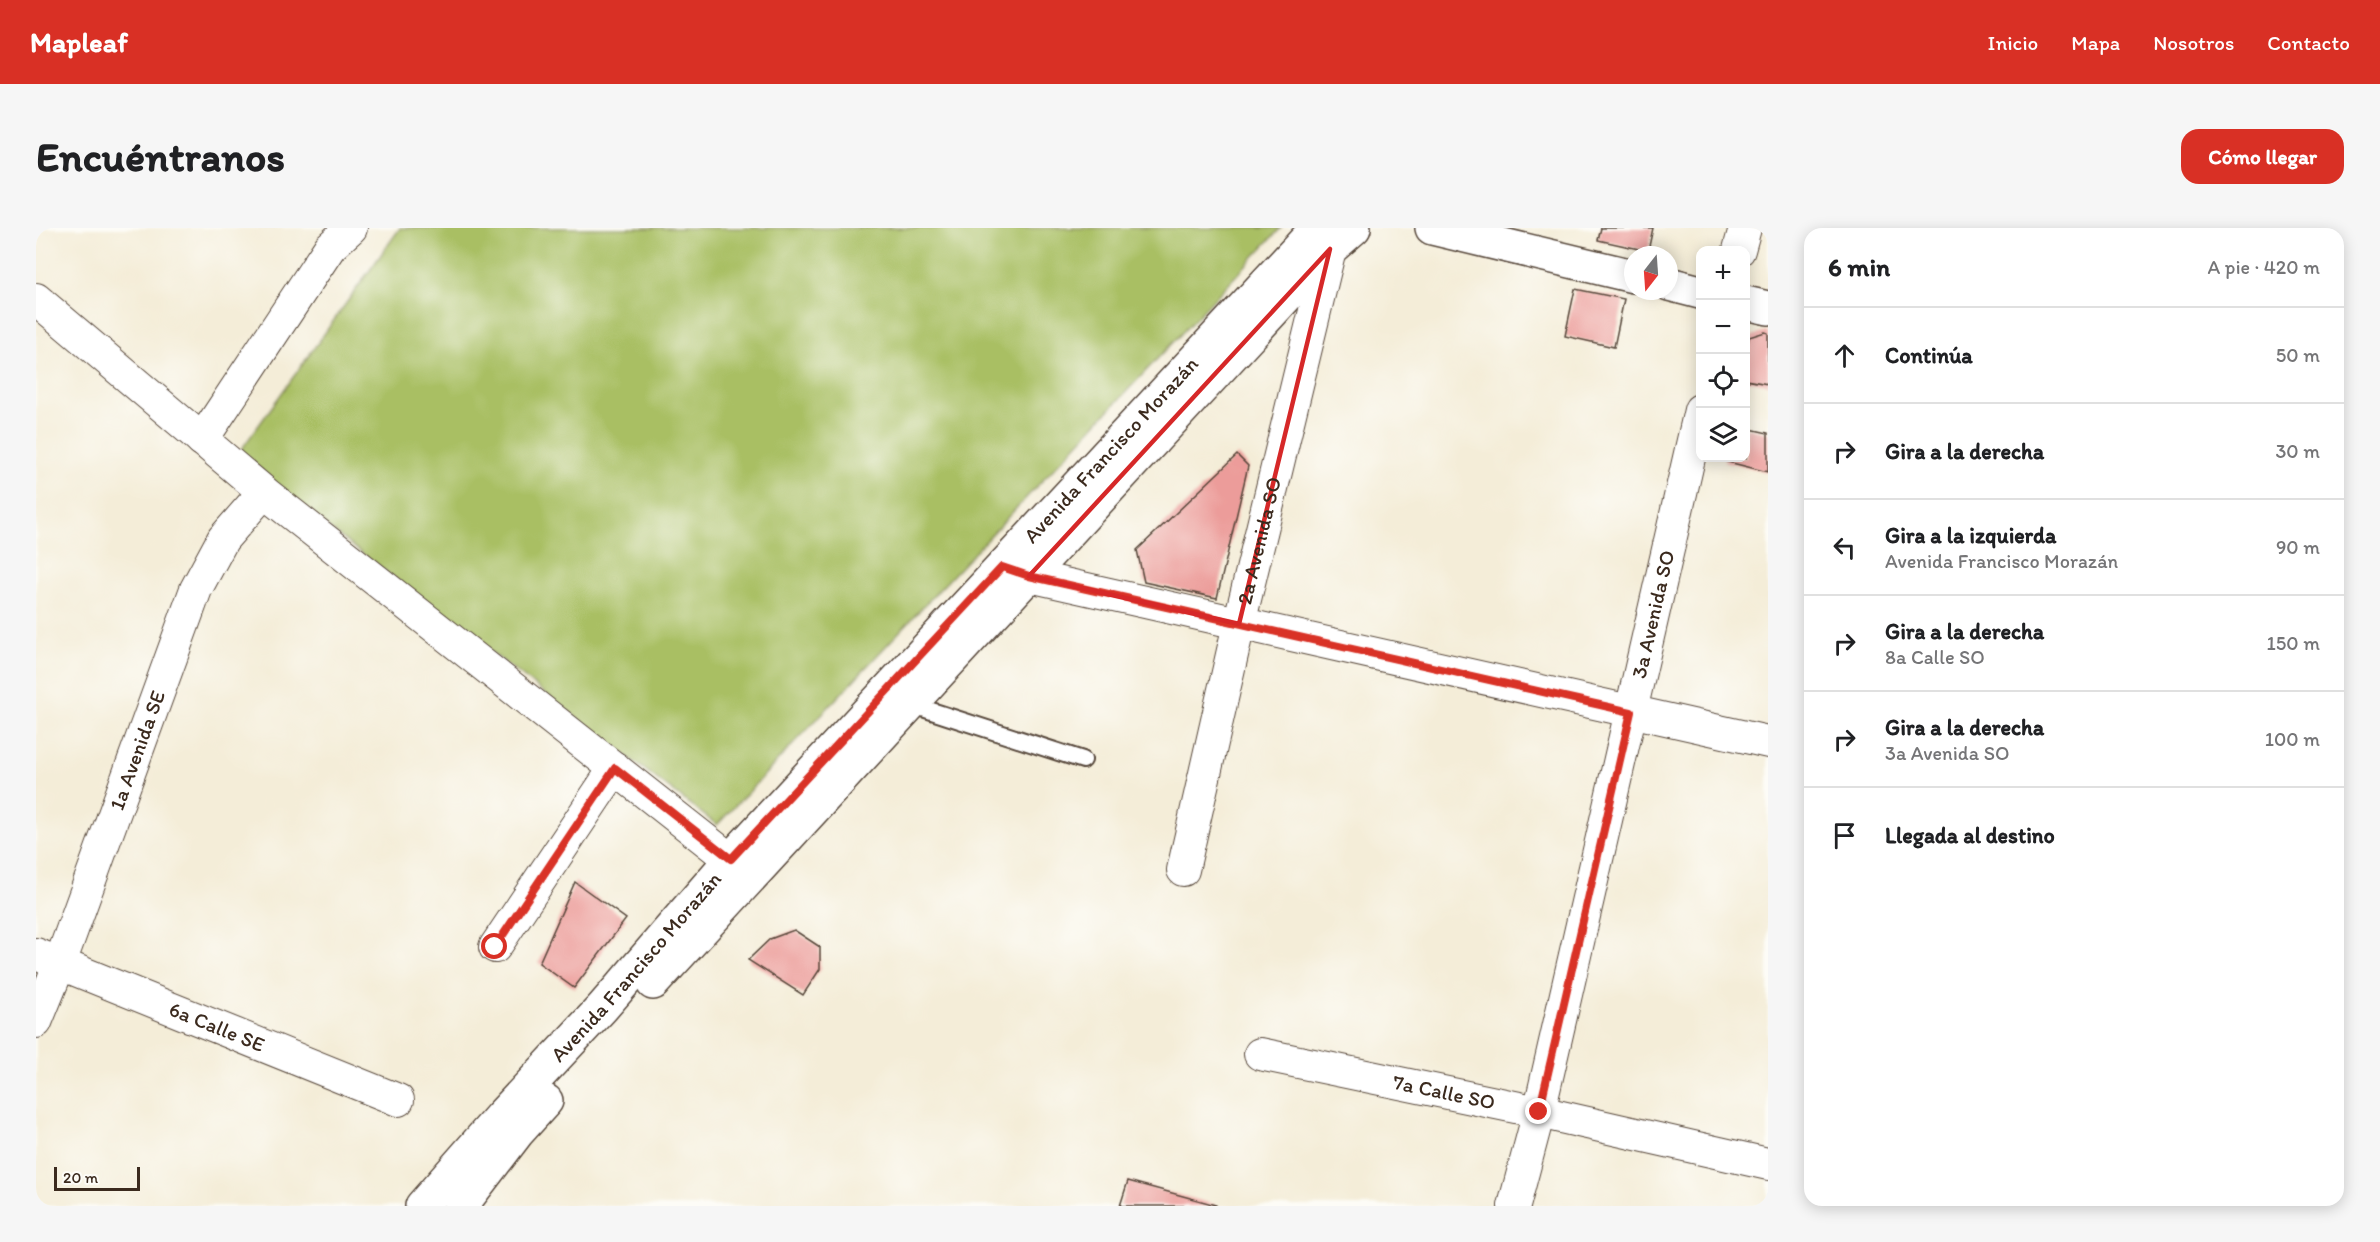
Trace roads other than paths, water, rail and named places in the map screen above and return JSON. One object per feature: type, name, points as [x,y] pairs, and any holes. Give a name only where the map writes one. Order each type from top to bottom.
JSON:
[{"type":"main road","points":[[1432,228],[1624,274]]},
{"type":"main road","name":"Avenida Francisco Morazán","points":[[422,1206],[509,1124],[741,867],[1015,572],[1334,235]]},
{"type":"main road","points":[[1678,286],[1696,291]]},
{"type":"main road","points":[[1750,304],[1768,308]]},
{"type":"main road","name":"Avenida Francisco Morazán","points":[[741,867],[910,704],[1015,572]]},
{"type":"main road","name":"Avenida Francisco Morazán","points":[[460,1206],[509,1124]]},
{"type":"street","points":[[202,440],[330,247],[351,228]]},
{"type":"street","points":[[1740,246],[1745,228]]},
{"type":"street","name":"2a Avenida SO","points":[[1183,870],[1239,624],[1334,235]]},
{"type":"street","points":[[36,299],[264,492],[741,867]]},
{"type":"street","name":"3a Avenida SO","points":[[1514,1206],[1539,1112],[1696,432]]},
{"type":"street","name":"1a Avenida SE","points":[[36,1022],[48,959],[196,589],[223,539],[264,492]]},
{"type":"street","points":[[1015,572],[1768,742]]},
{"type":"street","points":[[495,947],[615,768]]},
{"type":"street","name":"6a Calle SE","points":[[48,959],[399,1100]]},
{"type":"street","name":"7a Calle SO","points":[[1260,1054],[1539,1112],[1768,1164]]},
{"type":"lane","points":[[910,704],[1083,760]]}]
